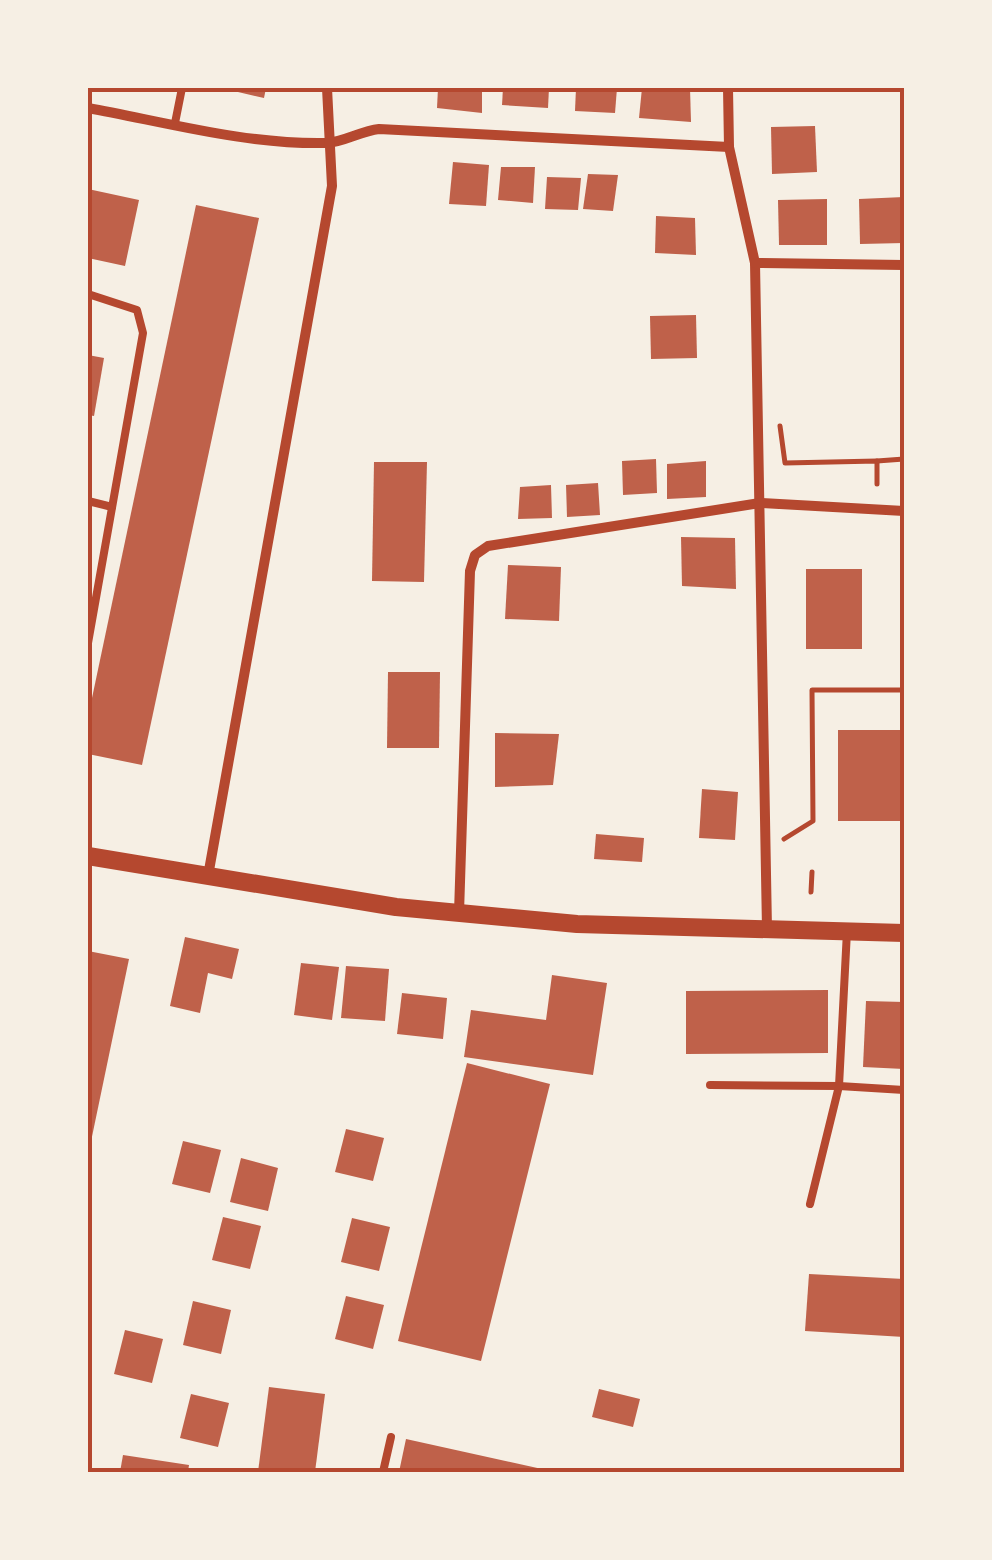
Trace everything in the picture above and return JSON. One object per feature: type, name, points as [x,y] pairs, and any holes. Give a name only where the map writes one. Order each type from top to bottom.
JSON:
[{"type":"street","points":[[208,876],[332,186],[327,88]]},
{"type":"street","points":[[728,88],[729,147],[755,263],[767,929]]},
{"type":"street","points":[[88,108],[278,142],[332,143],[358,132],[379,130],[729,147]]},
{"type":"street","points":[[755,263],[904,265]]},
{"type":"street","points":[[459,913],[470,570],[475,555],[488,546],[760,503],[904,511]]},
{"type":"street","points":[[88,856],[459,913],[578,924],[904,933]]},
{"type":"lane","points":[[175,123],[182,88]]},
{"type":"lane","points":[[88,294],[137,310],[142,333],[88,643]]},
{"type":"lane","points":[[88,501],[112,506]]},
{"type":"lane","points":[[810,1204],[838,1086],[847,931]]},
{"type":"lane","points":[[710,1085],[904,1090]]},
{"type":"lane","points":[[383,1472],[391,1437]]},
{"type":"path","points":[[780,424],[785,463],[904,458]]},
{"type":"path","points":[[877,461],[877,484]]},
{"type":"path","points":[[788,839],[813,820],[812,690],[904,690]]},
{"type":"path","points":[[811,892],[812,872]]},
{"type":"building","points":[[221,88],[266,88],[264,98]]},
{"type":"building","points":[[438,88],[482,88],[482,113],[437,108]]},
{"type":"building","points":[[503,88],[549,88],[548,108],[502,105]]},
{"type":"building","points":[[576,88],[617,88],[615,113],[575,111]]},
{"type":"building","points":[[642,88],[690,88],[691,122],[639,118]]},
{"type":"building","points":[[815,126],[817,172],[772,174],[771,127]]},
{"type":"building","points":[[453,162],[489,165],[486,206],[449,204]]},
{"type":"building","points":[[501,167],[535,167],[533,203],[498,200]]},
{"type":"building","points":[[588,174],[618,175],[613,211],[583,209]]},
{"type":"building","points":[[547,177],[581,178],[578,210],[545,209]]},
{"type":"building","points":[[88,189],[139,200],[125,266],[88,258]]},
{"type":"building","points":[[904,197],[904,243],[860,244],[859,199]]},
{"type":"building","points":[[827,199],[827,245],[779,245],[778,200]]},
{"type":"building","points":[[196,205],[259,218],[142,765],[88,754],[88,717]]},
{"type":"building","points":[[656,216],[695,218],[696,255],[655,253]]},
{"type":"building","points":[[696,315],[697,358],[651,359],[650,316]]},
{"type":"building","points":[[88,355],[104,358],[94,416],[88,415]]},
{"type":"building","points":[[656,459],[657,493],[623,495],[622,461]]},
{"type":"building","points":[[706,461],[706,497],[667,499],[667,464]]},
{"type":"building","points":[[374,462],[427,462],[424,582],[372,581]]},
{"type":"building","points":[[598,483],[600,515],[567,517],[566,485]]},
{"type":"building","points":[[551,485],[552,518],[518,519],[520,487]]},
{"type":"building","points":[[681,537],[735,538],[736,589],[682,586]]},
{"type":"building","points":[[508,565],[561,567],[559,621],[505,619]]},
{"type":"building","points":[[806,569],[862,569],[862,649],[806,649]]},
{"type":"building","points":[[388,672],[440,672],[439,748],[387,748]]},
{"type":"building","points":[[838,730],[904,730],[904,821],[838,821]]},
{"type":"building","points":[[495,733],[559,734],[553,785],[495,787]]},
{"type":"building","points":[[702,789],[738,792],[735,840],[699,838]]},
{"type":"building","points":[[596,834],[644,838],[642,862],[594,859]]},
{"type":"building","points":[[185,937],[239,949],[232,979],[208,973],[200,1013],[170,1006]]},
{"type":"building","points":[[88,951],[129,959],[89,1151],[88,1151]]},
{"type":"building","points":[[301,963],[339,967],[332,1020],[294,1015]]},
{"type":"building","points":[[346,966],[389,969],[385,1021],[341,1018]]},
{"type":"building","points":[[552,975],[607,983],[593,1075],[464,1057],[471,1010],[546,1020]]},
{"type":"building","points":[[828,990],[828,1053],[686,1054],[686,991]]},
{"type":"building","points":[[402,993],[447,998],[443,1039],[397,1034]]},
{"type":"building","points":[[866,1001],[904,1002],[904,1069],[863,1067]]},
{"type":"building","points":[[467,1063],[550,1084],[481,1361],[398,1341]]},
{"type":"building","points":[[346,1129],[384,1138],[373,1181],[335,1172]]},
{"type":"building","points":[[183,1141],[221,1150],[210,1193],[172,1184]]},
{"type":"building","points":[[241,1158],[278,1168],[268,1211],[230,1202]]},
{"type":"building","points":[[223,1217],[261,1226],[250,1269],[212,1260]]},
{"type":"building","points":[[352,1218],[390,1227],[379,1271],[341,1262]]},
{"type":"building","points":[[809,1274],[904,1279],[904,1337],[805,1331]]},
{"type":"building","points":[[346,1296],[384,1305],[373,1349],[335,1339]]},
{"type":"building","points":[[193,1301],[231,1310],[221,1354],[183,1345]]},
{"type":"building","points":[[125,1330],[163,1339],[152,1383],[114,1374]]},
{"type":"building","points":[[269,1387],[325,1394],[315,1472],[258,1472]]},
{"type":"building","points":[[599,1389],[640,1399],[633,1427],[592,1417]]},
{"type":"building","points":[[191,1394],[229,1403],[218,1447],[180,1438]]},
{"type":"building","points":[[406,1439],[551,1471],[551,1472],[399,1472]]},
{"type":"building","points":[[123,1455],[189,1465],[188,1472],[120,1472]]}]
